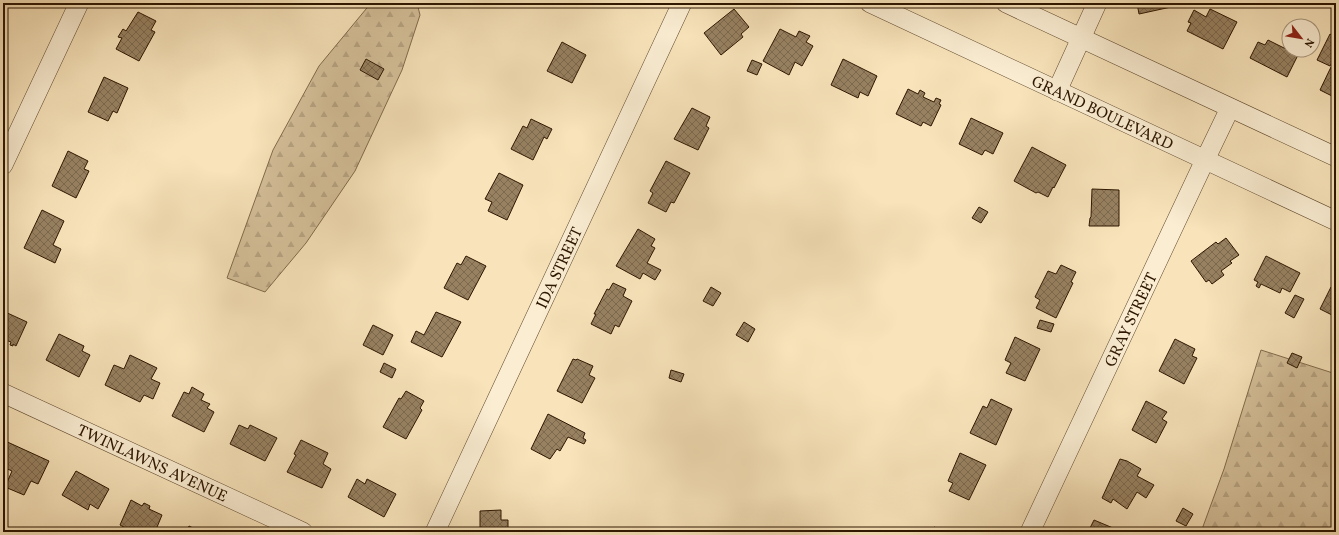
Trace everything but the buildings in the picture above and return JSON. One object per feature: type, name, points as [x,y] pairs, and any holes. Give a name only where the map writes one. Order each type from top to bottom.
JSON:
[{"type":"street","points":[[3,165],[80,3]]},
{"type":"street","name":"IDA STREET","points":[[435,532],[682,3]]},
{"type":"street","name":"GRAND BOULEVARD","points":[[870,3],[1336,221]]},
{"type":"street","points":[[1006,3],[1336,157]]},
{"type":"street","points":[[1057,91],[1097,3]]},
{"type":"street","name":"GRAY STREET","points":[[1030,532],[1230,108]]},
{"type":"street","name":"TWINLAWNS AVENUE","points":[[3,393],[303,532]]},
{"type":"green space","points":[[371,3],[417,3],[420,15],[402,70],[355,171],[306,243],[265,292],[227,278],[273,150],[319,66]]},
{"type":"green space","points":[[1261,350],[1336,374],[1336,532],[1201,532],[1224,469]]}]
